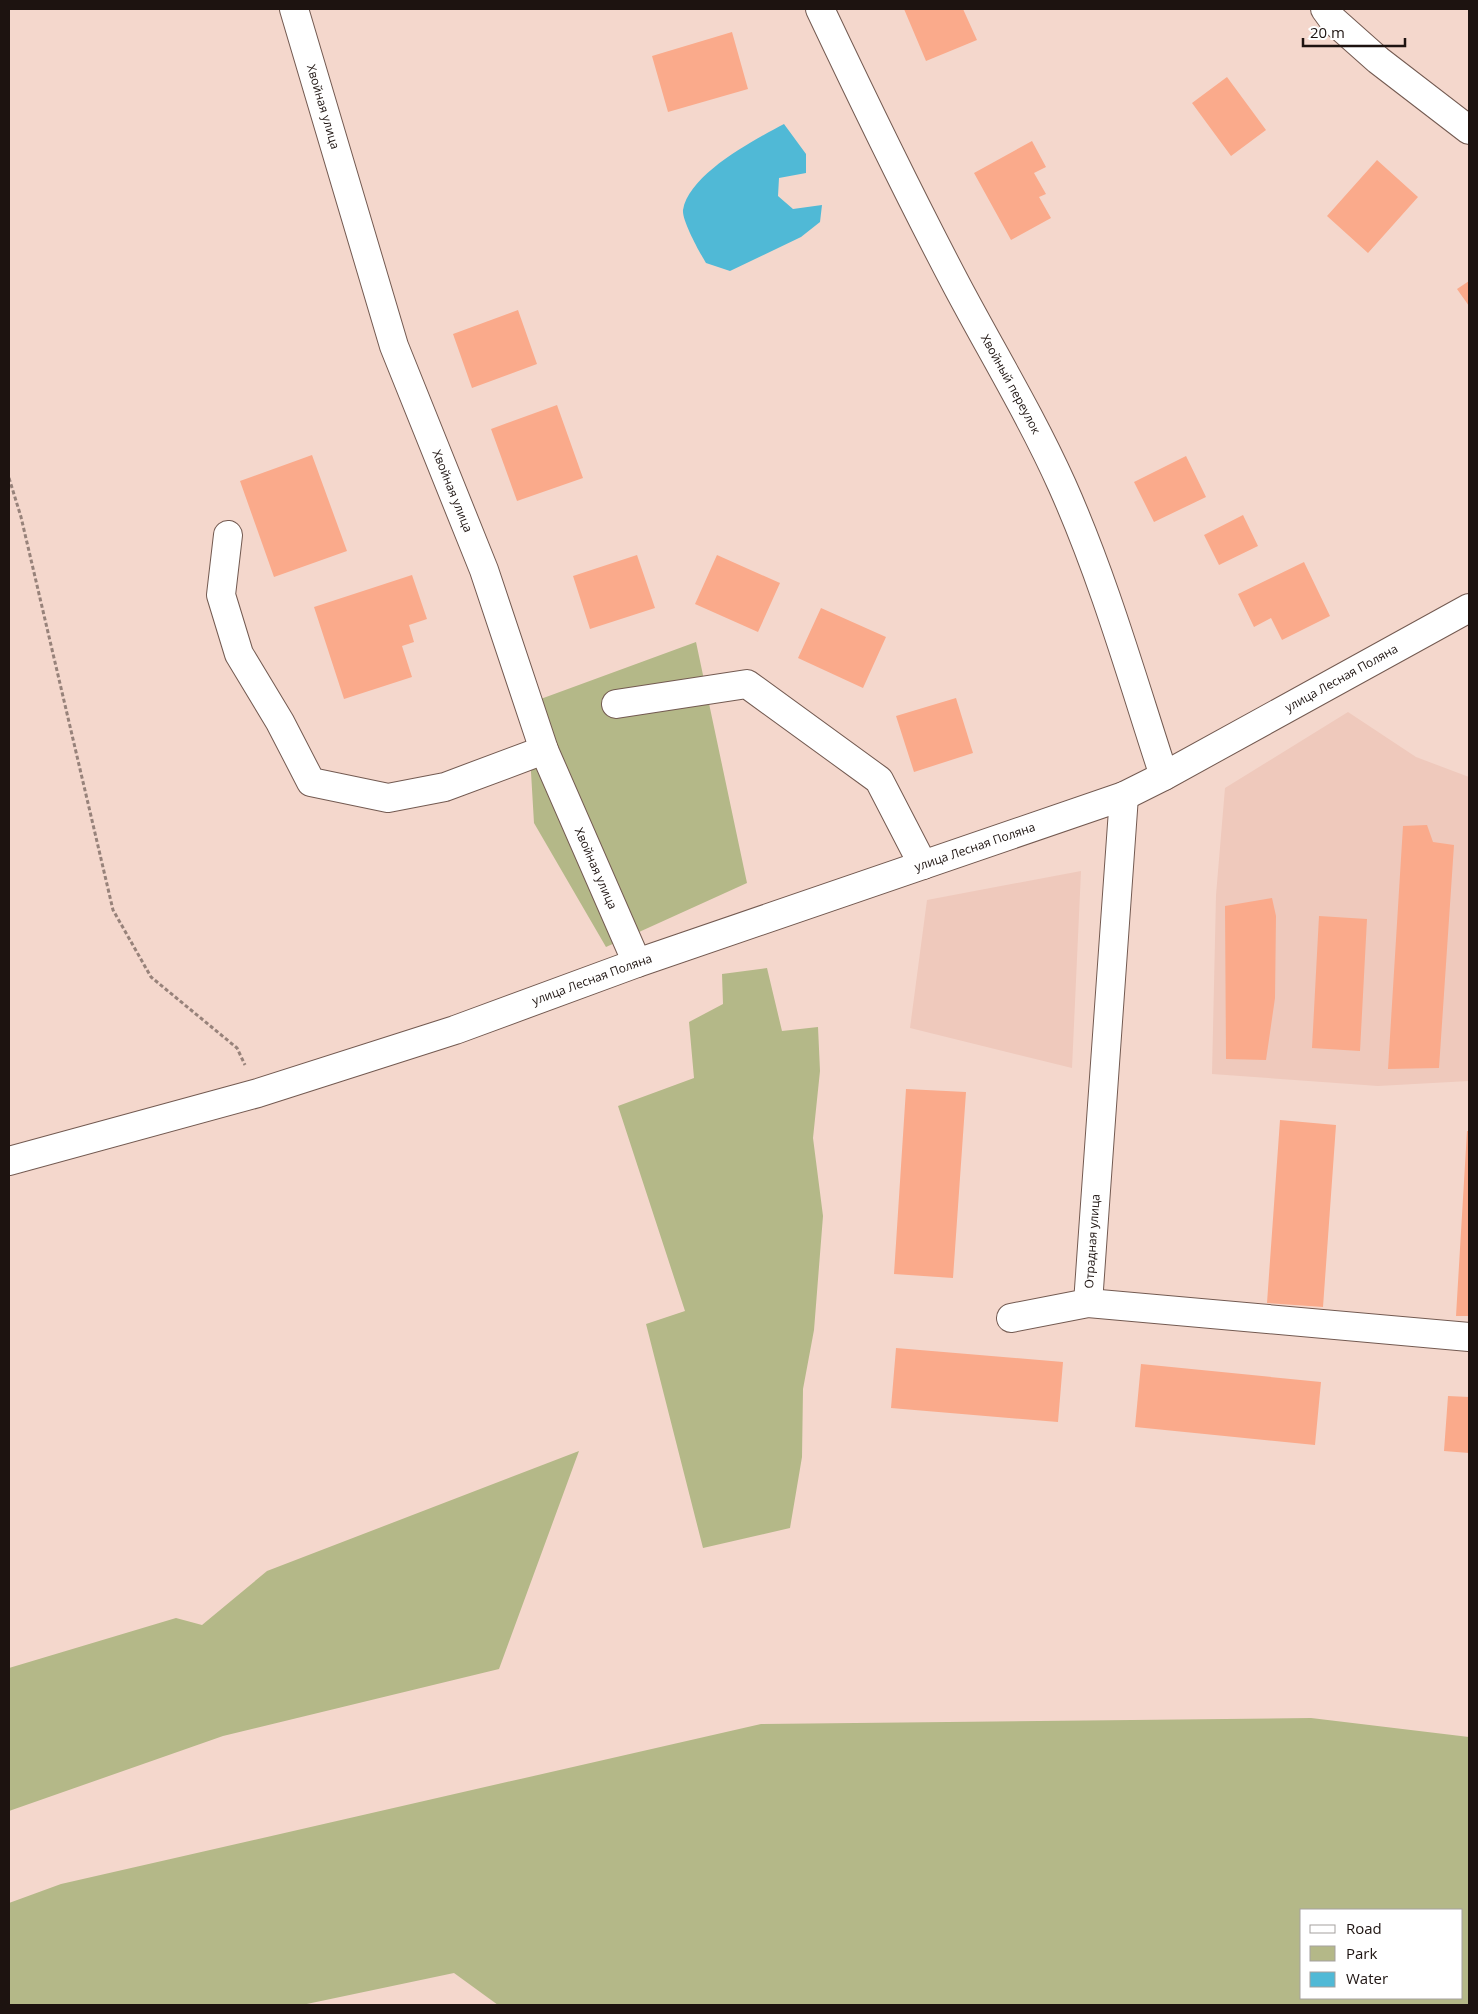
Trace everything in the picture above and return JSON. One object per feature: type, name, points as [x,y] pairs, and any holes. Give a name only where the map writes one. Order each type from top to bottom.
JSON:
[{"type":"street","name":"Хвойная улица","points":[[294,9],[394,346],[484,570],[544,750],[637,963]]},
{"type":"street","name":"Хвойный переулок","points":[[820,9],[914,203],[958,288],[1021,401],[1062,484],[1095,563],[1164,776]]},
{"type":"street","points":[[1325,9],[1333,20],[1378,60],[1469,130]]},
{"type":"street","points":[[228,535],[221,595],[239,654],[280,722],[311,782],[388,798],[445,787],[544,750]]},
{"type":"street","name":"улица Лесная Поляна","points":[[9,1161],[258,1093],[455,1030],[637,963],[1124,796],[1164,776],[1469,608]]},
{"type":"street","points":[[616,704],[746,684],[879,780],[923,865]]},
{"type":"street","name":"Отрадная улица","points":[[1124,796],[1088,1303],[1469,1337]]},
{"type":"street","points":[[1011,1318],[1088,1303]]},
{"type":"path","points":[[9,478],[21,517],[113,910],[151,978],[237,1048],[258,1093]]},
{"type":"shaded area","points":[[1348,712],[1416,757],[1469,777],[1469,1081],[1378,1086],[1212,1074],[1216,895],[1225,788]]},
{"type":"shaded area","points":[[1081,871],[1072,1068],[910,1028],[927,900]]},
{"type":"green space","points":[[696,642],[747,883],[606,947],[534,823],[527,704]]},
{"type":"green space","points":[[767,968],[782,1031],[818,1027],[820,1071],[813,1138],[823,1216],[814,1330],[803,1389],[802,1457],[790,1528],[703,1548],[646,1324],[685,1311],[618,1106],[694,1078],[689,1022],[723,1004],[722,974]]},
{"type":"green space","points":[[579,1451],[499,1669],[223,1736],[9,1811],[9,1668],[176,1618],[202,1625],[267,1571]]},
{"type":"green space","points":[[1311,1718],[1469,1737],[1469,2005],[498,2005],[454,1973],[302,2005],[9,2005],[9,1903],[61,1884],[761,1724]]},
{"type":"water","points":[[784,124],[806,154],[806,173],[779,178],[778,196],[793,209],[822,205],[820,222],[801,237],[730,271],[706,263],[683,215],[688,197],[697,184],[724,160],[756,139]]},
{"type":"building","points":[[904,9],[963,9],[977,40],[926,61]]},
{"type":"building","points":[[732,32],[748,89],[668,112],[652,56]]},
{"type":"building","points":[[1227,77],[1266,130],[1231,156],[1192,103]]},
{"type":"building","points":[[1032,141],[1046,167],[1034,173],[1046,194],[1039,197],[1051,218],[1011,240],[974,173]]},
{"type":"building","points":[[1377,160],[1418,197],[1368,253],[1327,216]]},
{"type":"building","points":[[1469,281],[1469,306],[1457,289]]},
{"type":"building","points":[[518,310],[537,364],[472,388],[453,334]]},
{"type":"building","points":[[557,405],[583,478],[517,501],[491,429]]},
{"type":"building","points":[[312,455],[347,551],[274,577],[240,481]]},
{"type":"building","points":[[1186,456],[1206,497],[1154,522],[1134,482]]},
{"type":"building","points":[[1243,515],[1258,546],[1219,565],[1204,535]]},
{"type":"building","points":[[637,555],[655,608],[590,629],[573,576]]},
{"type":"building","points":[[717,555],[780,583],[758,632],[695,604]]},
{"type":"building","points":[[1304,562],[1330,616],[1282,640],[1271,618],[1254,627],[1238,594]]},
{"type":"building","points":[[412,575],[427,619],[409,625],[414,642],[402,646],[412,677],[344,699],[314,607]]},
{"type":"building","points":[[821,608],[886,637],[863,688],[798,658]]},
{"type":"building","points":[[956,698],[973,753],[914,772],[896,716]]},
{"type":"building","points":[[1427,825],[1433,842],[1454,845],[1439,1068],[1388,1069],[1403,826]]},
{"type":"building","points":[[1272,898],[1276,916],[1275,998],[1266,1060],[1226,1059],[1225,906]]},
{"type":"building","points":[[1319,916],[1367,919],[1360,1051],[1312,1048]]},
{"type":"building","points":[[906,1089],[966,1092],[953,1278],[894,1274]]},
{"type":"building","points":[[1280,1120],[1336,1125],[1323,1307],[1267,1303]]},
{"type":"building","points":[[1467,1131],[1469,1131],[1469,1316],[1456,1316]]},
{"type":"building","points":[[896,1348],[1063,1362],[1058,1422],[891,1408]]},
{"type":"building","points":[[1141,1364],[1321,1382],[1315,1445],[1135,1427]]},
{"type":"building","points":[[1448,1396],[1469,1397],[1469,1453],[1444,1451]]}]
